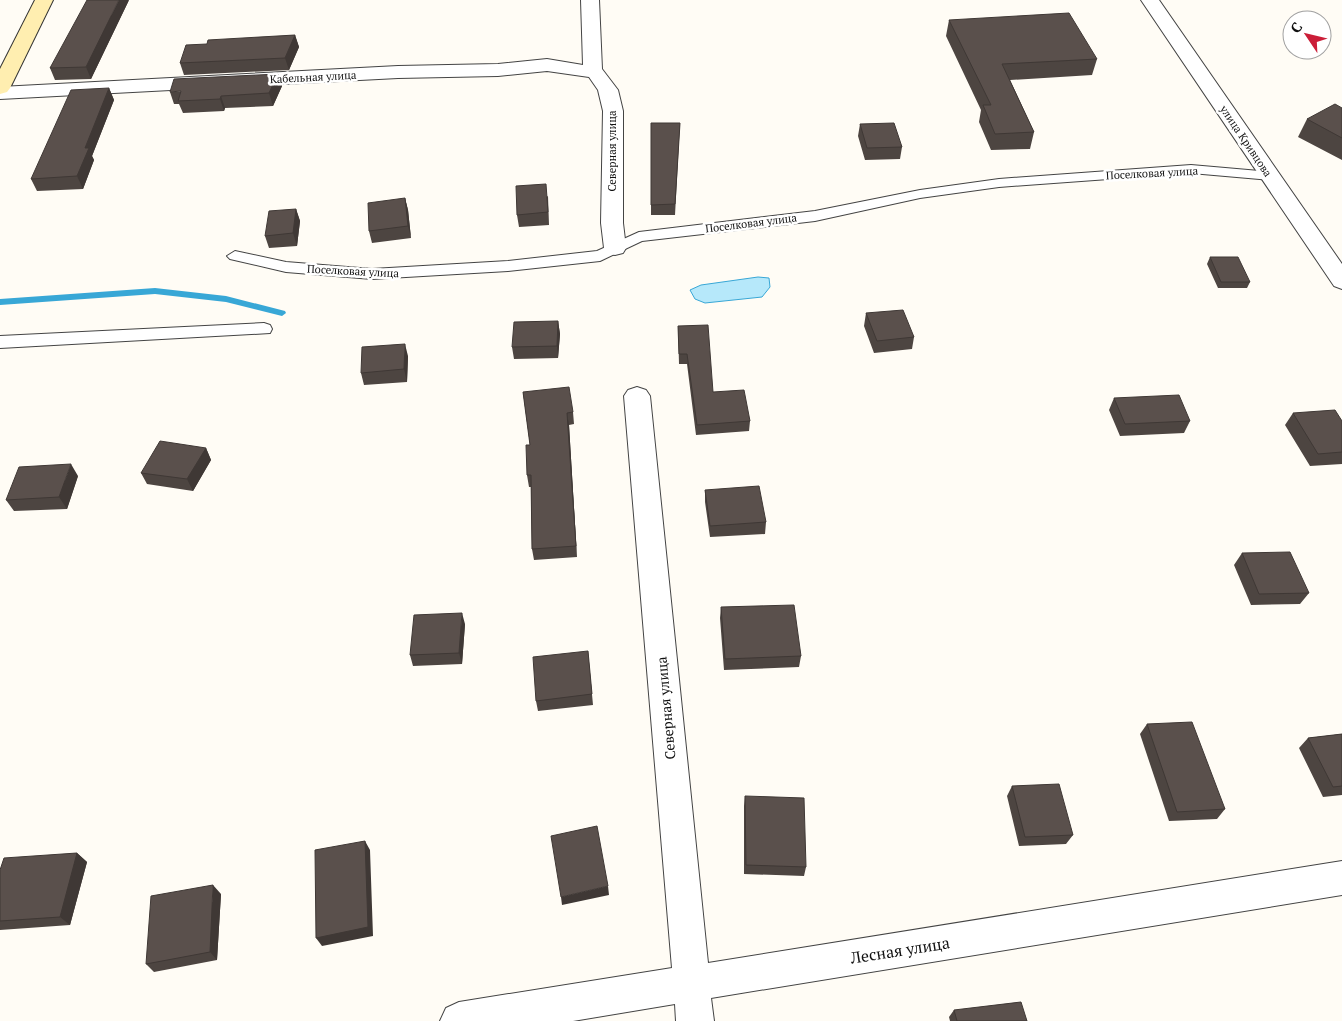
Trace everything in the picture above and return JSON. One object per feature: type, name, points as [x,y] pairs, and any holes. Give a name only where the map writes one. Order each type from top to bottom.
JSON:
[{"type":"main road","points":[[0,88],[44,0]]},
{"type":"street","name":"Северная улица","points":[[590,0],[591,58],[595,72],[608,90],[613,111],[612,223],[616,248]]},
{"type":"street","name":"улица Кривцова","points":[[1150,0],[1342,281]]},
{"type":"street","name":"Кабельная улица","points":[[0,93],[398,72],[498,70],[547,65],[595,72]]},
{"type":"street","name":"Северная улица","points":[[636,396],[695,1021]]},
{"type":"street","name":"Лесная улица","points":[[458,1021],[1342,878]]},
{"type":"lane","name":"Поселковая улица","points":[[236,256],[286,267],[372,274],[400,274],[600,256],[639,237],[815,216],[920,194],[999,183],[1191,169],[1271,176]]},
{"type":"lane","points":[[0,342],[264,329]]},
{"type":"water","points":[[758,277],[769,278],[770,287],[762,297],[705,303],[695,299],[690,290],[701,285]]},
{"type":"building","points":[[87,0],[119,0],[86,67],[50,68]]},
{"type":"building","points":[[1069,13],[1097,59],[1002,64],[1034,132],[995,134],[983,105],[991,105],[949,20]]},
{"type":"building","points":[[295,35],[285,58],[180,63],[186,45],[207,44],[208,40]]},
{"type":"building","points":[[278,74],[269,93],[221,96],[220,99],[178,101],[181,91],[170,92],[174,79]]},
{"type":"building","points":[[109,88],[85,148],[89,148],[77,176],[31,179],[71,90]]},
{"type":"building","points":[[1335,104],[1342,108],[1342,138],[1307,119]]},
{"type":"building","points":[[651,123],[680,123],[675,204],[651,205]]},
{"type":"building","points":[[894,123],[902,147],[867,148],[860,124]]},
{"type":"building","points":[[546,184],[548,212],[517,215],[516,186]]},
{"type":"building","points":[[405,198],[408,226],[369,231],[368,203]]},
{"type":"building","points":[[296,209],[293,233],[265,236],[269,211]]},
{"type":"building","points":[[1210,257],[1238,257],[1250,282],[1221,282]]},
{"type":"building","points":[[903,310],[914,337],[877,341],[866,313]]},
{"type":"building","points":[[558,321],[557,346],[512,347],[514,322]]},
{"type":"building","points":[[708,325],[713,392],[744,390],[750,421],[697,425],[687,354],[679,354],[678,326]]},
{"type":"building","points":[[405,344],[404,369],[361,373],[362,347]]},
{"type":"building","points":[[569,387],[573,412],[567,413],[576,546],[532,549],[531,475],[527,475],[526,445],[530,445],[523,392]]},
{"type":"building","points":[[1179,395],[1190,421],[1125,424],[1114,398]]},
{"type":"building","points":[[1335,410],[1342,421],[1342,452],[1318,454],[1293,413]]},
{"type":"building","points":[[160,441],[206,448],[187,479],[141,473]]},
{"type":"building","points":[[71,464],[59,497],[6,500],[19,467]]},
{"type":"building","points":[[759,486],[766,522],[710,526],[705,490]]},
{"type":"building","points":[[1290,552],[1309,593],[1259,594],[1242,553]]},
{"type":"building","points":[[794,605],[801,656],[725,659],[721,607]]},
{"type":"building","points":[[462,613],[459,653],[410,655],[414,615]]},
{"type":"building","points":[[588,651],[592,694],[536,701],[533,657]]},
{"type":"building","points":[[1192,722],[1225,809],[1177,812],[1147,724]]},
{"type":"building","points":[[1342,734],[1342,786],[1333,787],[1308,738]]},
{"type":"building","points":[[1059,784],[1073,835],[1025,837],[1012,786]]},
{"type":"building","points":[[745,796],[804,798],[806,867],[746,865]]},
{"type":"building","points":[[597,826],[608,886],[561,897],[551,836]]},
{"type":"building","points":[[365,841],[368,927],[316,938],[315,850]]},
{"type":"building","points":[[77,853],[60,917],[0,921],[0,870],[4,858]]},
{"type":"building","points":[[213,885],[210,952],[146,964],[151,896]]},
{"type":"building","points":[[1021,1002],[1027,1021],[957,1021],[954,1010]]},
{"type":"waterway","points":[[0,302],[155,291],[226,299],[282,313]]}]
